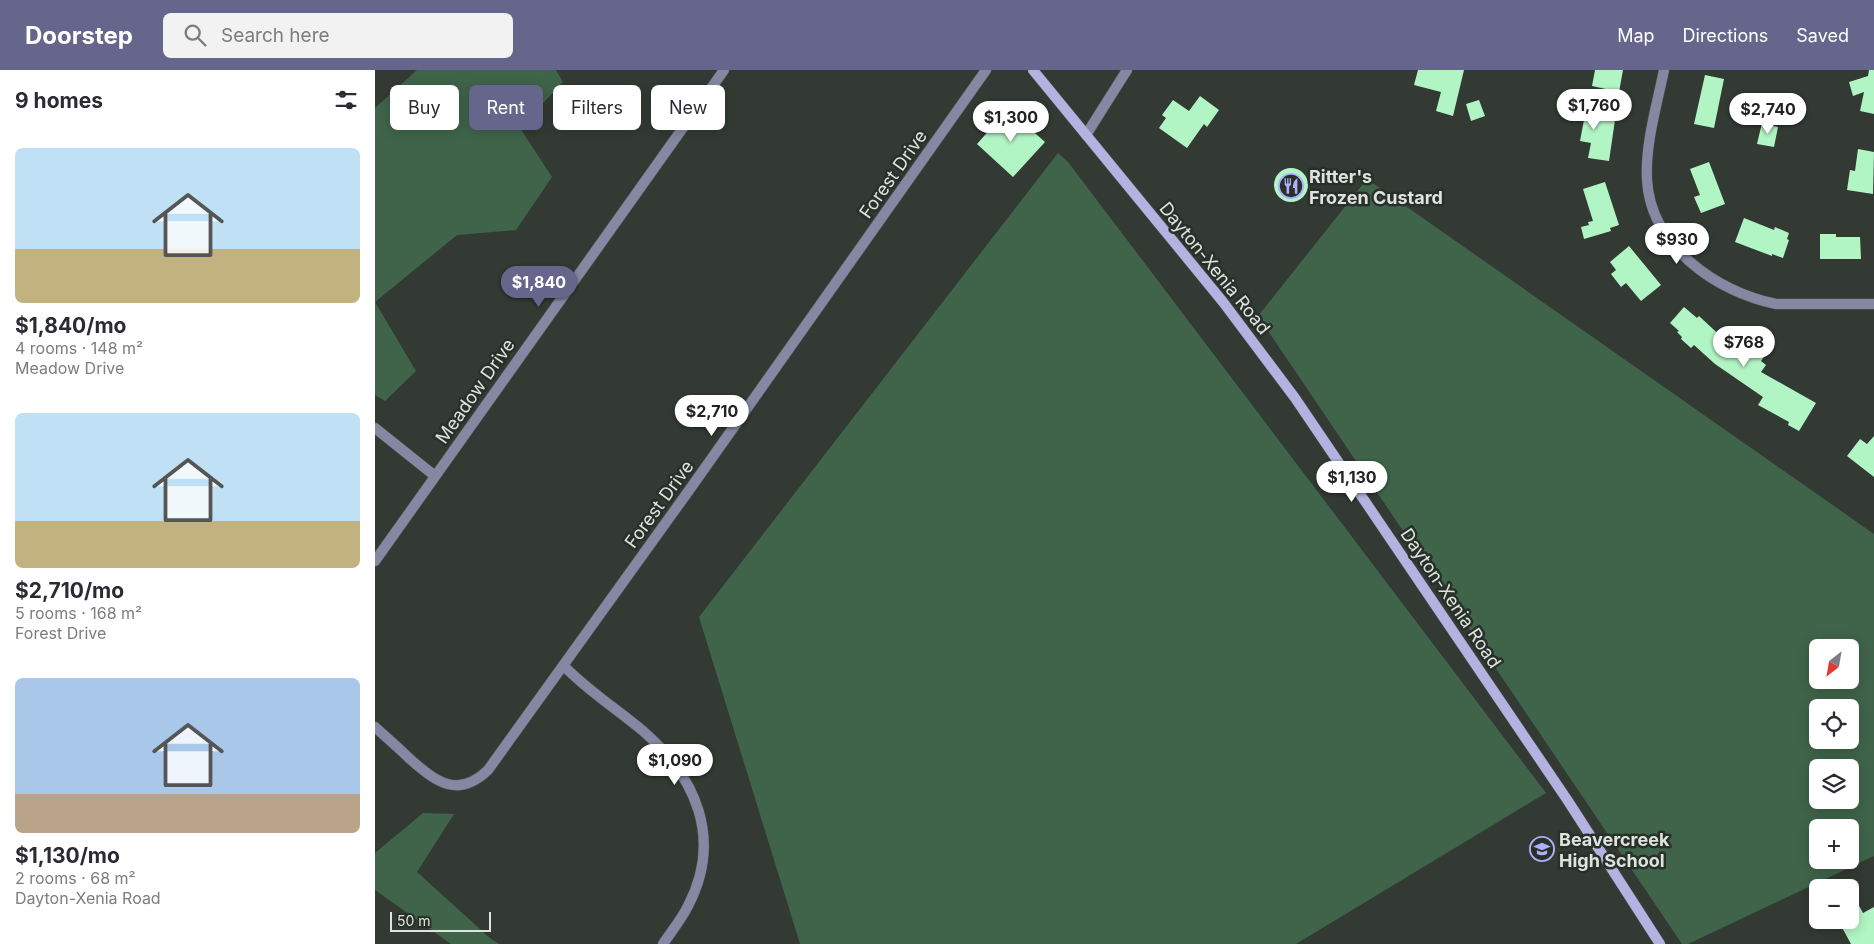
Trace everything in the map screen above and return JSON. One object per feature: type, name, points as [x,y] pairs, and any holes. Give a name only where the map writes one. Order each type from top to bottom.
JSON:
[{"type":"main road","name":"Dayton-Xenia Road","points":[[1033,70],[1223,302],[1295,398],[1568,801],[1660,944]]},
{"type":"street","name":"Meadow Drive","points":[[375,561],[724,70]]},
{"type":"street","name":"Forest Drive","points":[[375,727],[437,781],[453,785],[468,784],[483,776],[489,770],[986,70]]},
{"type":"street","points":[[1086,135],[1127,70]]},
{"type":"street","points":[[1664,70],[1647,157],[1647,181],[1656,214],[1667,235],[1679,250],[1699,269],[1721,285],[1762,301],[1776,304],[1874,304]]},
{"type":"street","points":[[375,428],[435,476]]},
{"type":"street","points":[[564,666],[589,689],[645,732],[672,760],[686,779],[696,802],[704,836],[701,874],[689,906],[664,943]]},
{"type":"green space","points":[[417,70],[556,70],[563,82],[560,85],[553,85],[553,93],[543,103],[543,85],[469,85],[469,130],[521,130],[552,177],[516,230],[457,235],[375,302],[375,108],[390,94],[390,130],[459,130],[459,85],[400,85]]},
{"type":"green space","points":[[1058,153],[1068,162],[1546,793],[1296,944],[800,944],[699,617]]},
{"type":"green space","points":[[1367,179],[1874,534],[1874,856],[1859,863],[1859,819],[1809,819],[1809,869],[1847,869],[1825,879],[1809,879],[1809,887],[1688,944],[1682,944],[1258,316]]},
{"type":"green space","points":[[375,302],[416,371],[385,401],[375,395]]},
{"type":"green space","points":[[423,813],[454,814],[417,872],[491,939],[499,944],[451,944],[375,890],[375,853]]},
{"type":"building","points":[[1418,70],[1464,70],[1453,116],[1436,111],[1441,92],[1414,85]]},
{"type":"building","points":[[1595,70],[1623,70],[1619,92],[1592,86]]},
{"type":"building","points":[[1869,70],[1874,70],[1874,114],[1860,111],[1864,92],[1853,96],[1849,82],[1868,76]]},
{"type":"building","points":[[1705,75],[1724,79],[1714,128],[1694,124]]},
{"type":"building","points":[[1200,96],[1219,110],[1207,127],[1204,124],[1187,148],[1159,128],[1166,118],[1162,115],[1173,100],[1189,111]]},
{"type":"building","points":[[1479,100],[1485,116],[1471,121],[1466,104]]},
{"type":"building","points":[[1568,102],[1589,105],[1587,116],[1615,120],[1609,161],[1588,158],[1591,143],[1580,141],[1584,120],[1566,118]]},
{"type":"building","points":[[1008,109],[1045,142],[1013,177],[977,144]]},
{"type":"building","points":[[1762,123],[1778,127],[1774,147],[1757,144]]},
{"type":"building","points":[[1858,149],[1874,152],[1873,194],[1847,190],[1850,170],[1855,171]]},
{"type":"building","points":[[1709,162],[1725,204],[1701,213],[1694,197],[1700,195],[1690,169]]},
{"type":"building","name":"Ritter's Frozen Custard","points":[[1291,168],[1298,169],[1303,173],[1307,178],[1307,192],[1303,197],[1298,201],[1291,202],[1284,201],[1279,197],[1275,192],[1274,185],[1275,178],[1279,173],[1284,169]]},
{"type":"building","points":[[1605,182],[1619,225],[1610,228],[1611,231],[1584,239],[1581,227],[1589,225],[1588,222],[1593,221],[1583,189]]},
{"type":"building","points":[[1744,218],[1774,230],[1775,227],[1789,233],[1787,239],[1789,240],[1783,258],[1772,254],[1772,256],[1735,242]]},
{"type":"building","points":[[1820,234],[1836,234],[1836,237],[1860,237],[1861,259],[1820,259]]},
{"type":"building","points":[[1629,246],[1661,285],[1641,301],[1626,283],[1621,287],[1611,274],[1616,270],[1610,262]]},
{"type":"building","points":[[1684,307],[1697,318],[1699,316],[1727,342],[1733,333],[1767,353],[1761,361],[1766,365],[1761,372],[1816,403],[1799,431],[1788,425],[1789,422],[1758,405],[1763,397],[1715,364],[1694,345],[1691,348],[1681,339],[1682,337],[1677,332],[1679,331],[1670,323]]},
{"type":"building","points":[[1874,436],[1874,477],[1847,456],[1860,439],[1867,444]]},
{"type":"building","points":[[1859,906],[1863,913],[1874,907],[1874,944],[1851,944],[1843,929],[1859,929]]},
{"type":"place","name":"Ritter's Frozen Custard","points":[[1291,186]]},
{"type":"place","name":"Beavercreek High School","points":[[1542,849]]}]
